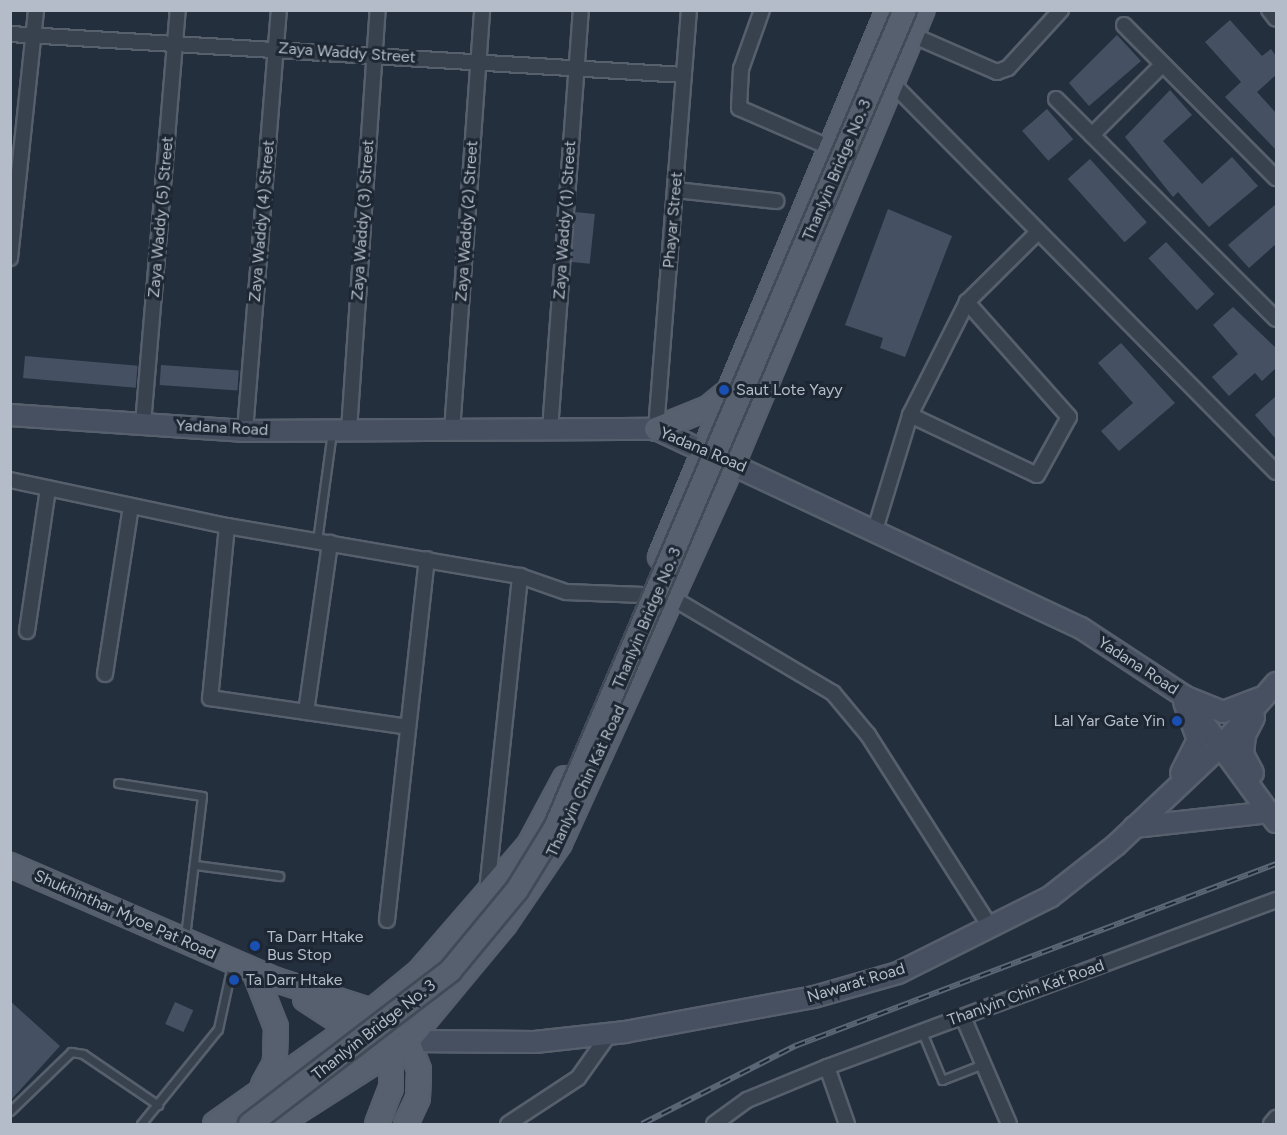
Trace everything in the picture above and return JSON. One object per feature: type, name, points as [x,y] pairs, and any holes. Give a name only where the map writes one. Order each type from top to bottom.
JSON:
[{"type":"main road","name":"Thanlyin Chin Kat Road","points":[[215,1125],[263,1087],[352,1028],[419,972],[486,900],[529,845],[556,799],[646,594],[703,447],[888,10]]},
{"type":"main road","name":"Thanlyin Bridge No. 3","points":[[250,1125],[450,971],[517,890],[555,828],[905,10]]},
{"type":"main road","name":"Thanlyin Chin Kat Road","points":[[278,1125],[390,1056],[408,1041],[505,924],[561,843],[669,596],[734,461],[923,10]]},
{"type":"main road","points":[[813,190],[843,203]]},
{"type":"main road","points":[[656,429],[708,408],[728,391]]},
{"type":"main road","name":"Yadana Road","points":[[10,415],[245,431],[656,429],[734,461],[874,533],[1081,628],[1184,696],[1223,744],[1273,817]]},
{"type":"main road","points":[[1184,696],[1223,712],[1270,689]]},
{"type":"main road","points":[[1134,827],[1273,817],[1243,754],[1245,735],[1270,689]]},
{"type":"main road","name":"Nawarat Road","points":[[408,1041],[536,1042],[610,1033],[824,994],[898,973],[1050,897],[1134,827],[1172,789],[1223,744],[1270,689]]},
{"type":"main road","points":[[1172,789],[1198,740],[1184,696]]},
{"type":"main road","name":"Shukhinthar Myoe Pat Road","points":[[10,866],[264,975]]},
{"type":"main road","points":[[264,975],[350,993],[392,985],[419,972]]},
{"type":"main road","points":[[264,975],[372,1011],[408,1041],[418,1079],[418,1098],[406,1125]]},
{"type":"main road","points":[[264,975],[352,1028],[390,1056],[391,1088],[377,1125]]},
{"type":"main road","points":[[263,1087],[275,1063],[276,1027],[264,975]]},
{"type":"street","points":[[10,258],[36,10]]},
{"type":"street","name":"Zaya Waddy (5) Street","points":[[143,424],[178,10]]},
{"type":"street","name":"Zaya Waddy (4) Street","points":[[245,431],[279,10]]},
{"type":"street","name":"Zaya Waddy (3) Street","points":[[341,430],[378,10]]},
{"type":"street","name":"Zaya Waddy (2) Street","points":[[452,431],[482,10]]},
{"type":"street","name":"Zaya Waddy (1) Street","points":[[550,430],[581,10]]},
{"type":"street","name":"Phayar Street","points":[[656,429],[689,10]]},
{"type":"street","points":[[762,10],[741,69],[739,108],[831,148]]},
{"type":"street","points":[[912,35],[997,72],[1008,68],[1061,10]]},
{"type":"street","points":[[1269,10],[1276,19]]},
{"type":"street","points":[[1124,25],[1276,178]]},
{"type":"street","name":"Zaya Waddy Street","points":[[10,34],[276,48],[684,75]]},
{"type":"street","points":[[1092,135],[1163,64]]},
{"type":"street","points":[[891,82],[1276,472]]},
{"type":"street","points":[[1056,99],[1276,319]]},
{"type":"street","points":[[676,190],[776,201]]},
{"type":"street","points":[[874,533],[910,415],[967,302],[1038,232]]},
{"type":"street","points":[[910,415],[1037,475],[1069,417],[967,302]]},
{"type":"street","points":[[10,480],[227,526],[520,576],[566,592],[669,596],[833,693],[868,735],[991,928]]},
{"type":"street","points":[[27,630],[48,489]]},
{"type":"street","points":[[105,674],[131,506]]},
{"type":"street","points":[[227,526],[210,698],[408,727]]},
{"type":"street","points":[[306,712],[323,542]]},
{"type":"street","points":[[387,920],[427,559]]},
{"type":"street","points":[[486,900],[520,576]]},
{"type":"street","name":"Thanlyin Chin Kat Road","points":[[714,1125],[747,1100],[827,1067],[1276,900]]},
{"type":"street","points":[[963,1017],[1009,1125]]},
{"type":"street","points":[[508,1125],[578,1078],[610,1033]]},
{"type":"street","points":[[827,1067],[847,1125]]},
{"type":"street","points":[[1271,1125],[1276,1118]]},
{"type":"lane","points":[[323,542],[341,430]]},
{"type":"lane","points":[[118,783],[202,796],[184,941]]},
{"type":"lane","points":[[195,865],[279,876]]},
{"type":"lane","points":[[141,1125],[218,1029],[232,962]]},
{"type":"lane","points":[[922,1032],[942,1080],[983,1064]]},
{"type":"lane","points":[[10,1111],[71,1052],[83,1054],[158,1105]]},
{"type":"building","points":[[1230,20],[1262,56],[1271,49],[1276,56],[1276,75],[1257,92],[1276,113],[1276,150],[1225,97],[1241,82],[1205,42]]},
{"type":"building","points":[[1117,35],[1141,61],[1089,106],[1069,83]]},
{"type":"building","points":[[1170,90],[1192,115],[1163,141],[1202,184],[1232,157],[1258,186],[1209,227],[1178,192],[1173,197],[1125,137]]},
{"type":"building","points":[[1047,109],[1073,139],[1048,161],[1022,131]]},
{"type":"building","points":[[1090,159],[1147,222],[1125,242],[1068,179]]},
{"type":"building","points":[[1276,204],[1276,244],[1249,268],[1228,245]]},
{"type":"building","points":[[888,209],[952,236],[905,357],[880,348],[883,338],[845,325]]},
{"type":"building","points":[[575,212],[595,214],[590,264],[570,262]]},
{"type":"building","points":[[1166,242],[1214,294],[1197,310],[1148,258]]},
{"type":"building","points":[[1233,307],[1276,348],[1276,368],[1262,381],[1255,373],[1229,396],[1212,377],[1238,354],[1213,325]]},
{"type":"building","points":[[1121,343],[1175,403],[1119,451],[1101,431],[1133,403],[1098,363]]},
{"type":"building","points":[[25,356],[138,366],[136,388],[23,378]]},
{"type":"building","points":[[161,365],[239,370],[237,390],[160,385]]},
{"type":"building","points":[[1276,396],[1276,439],[1255,415]]},
{"type":"building","points":[[10,1001],[60,1046],[10,1101]]},
{"type":"building","points":[[175,1002],[193,1010],[184,1032],[165,1024]]},
{"type":"railway","points":[[642,1124],[795,1046],[1276,864]]},
{"type":"place","name":"Saut Lote Yayy","points":[[724,390]]},
{"type":"place","name":"Lal Yar Gate Yin","points":[[1177,721]]},
{"type":"place","name":"Ta Darr Htake Bus Stop","points":[[255,946]]},
{"type":"place","name":"Ta Darr Htake","points":[[234,980]]}]
